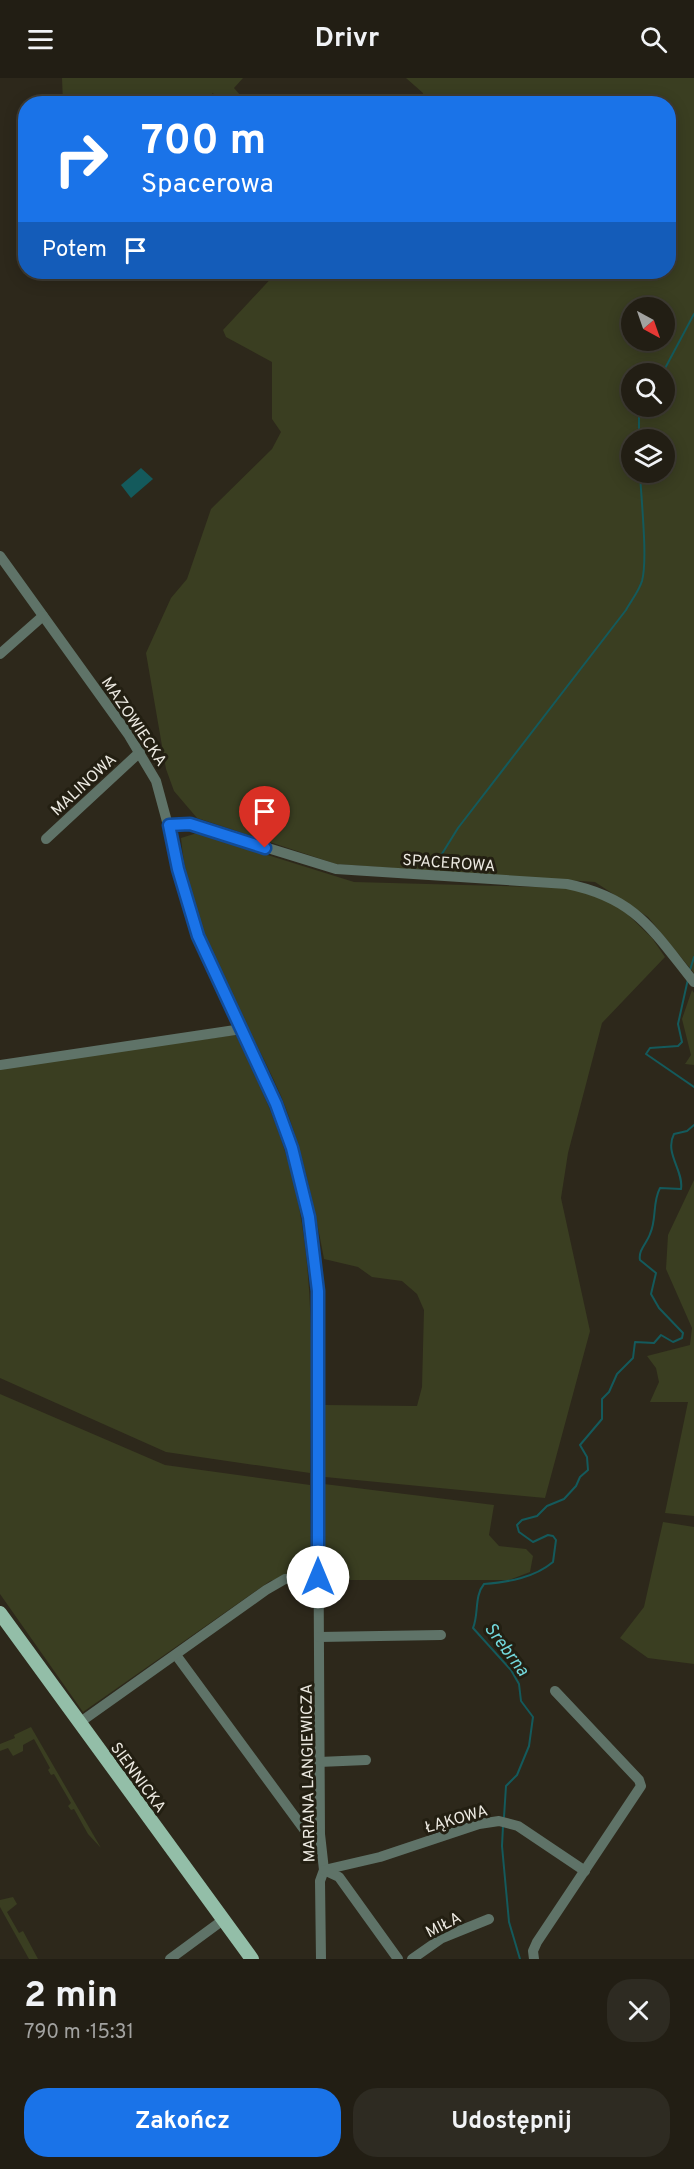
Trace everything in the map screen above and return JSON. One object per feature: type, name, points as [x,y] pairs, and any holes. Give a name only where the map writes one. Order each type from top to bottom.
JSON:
[{"type":"main road","name":"SIENNICKA","points":[[0,1613],[4,1629],[42,1668],[79,1723],[252,1959]]},
{"type":"street","name":"MAZOWIECKA","points":[[0,556],[140,752],[156,781],[198,936],[284,1126],[309,1217],[318,1291],[318,1581]]},
{"type":"street","points":[[0,654],[43,616]]},
{"type":"street","name":"MALINOWA","points":[[46,839],[140,752]]},
{"type":"street","name":"SPACEROWA","points":[[169,825],[190,824],[336,869],[567,884],[589,888],[631,908],[694,982]]},
{"type":"street","points":[[0,1065],[242,1029]]},
{"type":"street","points":[[79,1723],[285,1579],[318,1581]]},
{"type":"street","name":"MARIANA LANGIEWICZA","points":[[318,1581],[320,1834],[324,1870],[320,1881],[321,1959]]},
{"type":"street","points":[[319,1637],[441,1635]]},
{"type":"street","points":[[176,1655],[304,1829],[311,1834],[320,1834]]},
{"type":"street","points":[[534,1959],[534,1947],[640,1789],[641,1783],[555,1691]]},
{"type":"street","points":[[319,1762],[366,1760]]},
{"type":"street","name":"ŁĄKOWA","points":[[324,1870],[380,1857],[493,1821],[511,1823],[585,1871]]},
{"type":"street","points":[[324,1870],[339,1877],[398,1959]]},
{"type":"street","name":"MIŁA","points":[[412,1959],[442,1938],[489,1919]]},
{"type":"street","points":[[170,1959],[223,1920]]},
{"type":"green space","points":[[62,78],[243,78],[234,88],[241,96],[214,96],[213,93],[209,96],[63,96]]},
{"type":"green space","points":[[406,78],[694,78],[694,973],[648,917],[595,882],[336,864],[197,818],[174,791],[166,769],[146,653],[171,598],[187,579],[211,509],[272,449],[281,432],[272,419],[272,362],[226,337],[223,330],[270,279],[676,279],[676,96],[423,96],[423,93]]},
{"type":"green space","points":[[197,833],[354,882],[570,888],[617,904],[652,938],[665,957],[602,1023],[568,1153],[561,1198],[590,1331],[545,1498],[325,1477],[325,1405],[417,1406],[422,1387],[424,1310],[417,1294],[402,1281],[372,1277],[358,1267],[324,1259],[307,1176],[288,1115],[220,971],[195,906],[186,873],[181,838]]},
{"type":"green space","points":[[692,990],[694,993],[694,1065],[685,1064],[691,1055],[682,1019]]},
{"type":"green space","points":[[236,1035],[279,1133],[295,1187],[303,1227],[310,1309],[310,1473],[166,1452],[0,1378],[0,1067]]},
{"type":"green space","points":[[694,1180],[694,1516],[665,1513],[688,1402],[650,1402],[659,1382],[656,1368],[647,1356],[690,1345],[692,1328],[666,1269],[668,1235]]},
{"type":"green space","points":[[0,1394],[165,1465],[310,1485],[311,1571],[270,1581],[83,1712],[0,1594]]},
{"type":"green space","points":[[324,1484],[494,1505],[489,1535],[499,1546],[526,1549],[533,1556],[530,1572],[509,1580],[325,1580]]},
{"type":"green space","points":[[663,1522],[694,1527],[694,1664],[648,1658],[620,1638],[644,1607]]},
{"type":"green space","points":[[31,1727],[101,1848],[88,1834],[74,1809],[71,1810],[68,1806],[71,1803],[54,1774],[51,1775],[48,1770],[50,1768],[34,1739],[23,1745],[23,1751],[13,1756],[8,1748],[0,1751],[0,1744],[15,1738],[14,1735]]},
{"type":"green space","points":[[13,1897],[17,1904],[7,1912],[19,1933],[23,1931],[38,1959],[29,1959],[0,1907],[0,1900]]},
{"type":"water","points":[[141,468],[153,479],[131,498],[121,485]]},
{"type":"waterway","points":[[668,363],[694,314]]},
{"type":"waterway","points":[[639,417],[639,429]]},
{"type":"waterway","points":[[440,857],[458,828],[626,610],[639,588],[644,571],[641,483]]},
{"type":"waterway","name":"Srebrna","points":[[690,970],[694,957]]},
{"type":"waterway","name":"Srebrna","points":[[688,979],[678,1024],[682,1042],[678,1046],[650,1048],[646,1054],[694,1087]]},
{"type":"waterway","name":"Srebrna","points":[[504,1817],[506,1786],[517,1775],[529,1746],[533,1717],[521,1701],[519,1684],[511,1670],[473,1628],[479,1594],[484,1584],[529,1575],[553,1562],[556,1540],[553,1536],[548,1535],[533,1542],[519,1532],[517,1525],[522,1520],[537,1516],[547,1506],[564,1499],[588,1470],[587,1457],[580,1445],[602,1419],[602,1399],[609,1392],[617,1374],[633,1358],[635,1342],[654,1343],[661,1335],[673,1342],[682,1338],[683,1333],[659,1308],[651,1294],[656,1273],[640,1260],[640,1256],[652,1228],[660,1188],[681,1189],[680,1175],[671,1148],[674,1134],[687,1131],[694,1125]]},
{"type":"waterway","name":"Srebrna","points":[[503,1826],[502,1846],[509,1922],[520,1959]]},
{"type":"route","points":[[265,848],[190,824],[169,825],[187,904],[198,936],[276,1104],[292,1148],[309,1217],[318,1291],[318,1577]]}]
